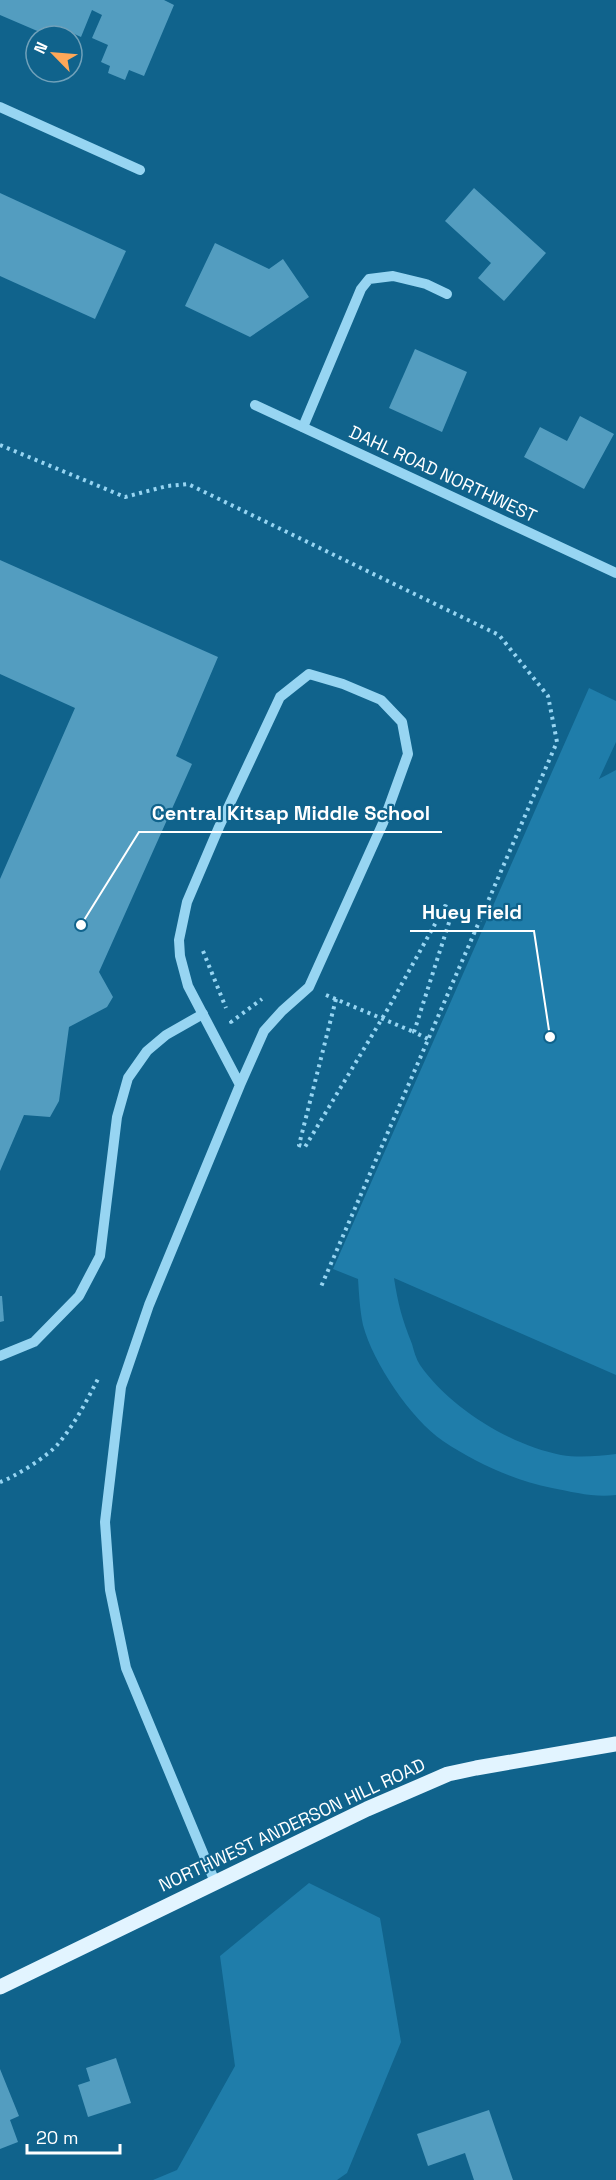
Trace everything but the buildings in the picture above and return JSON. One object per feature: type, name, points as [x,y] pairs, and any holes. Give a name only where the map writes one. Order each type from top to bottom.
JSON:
[{"type":"main road","name":"NORTHWEST ANDERSON HILL ROAD","points":[[0,1987],[367,1809],[448,1774],[616,1744]]},
{"type":"street","points":[[0,107],[140,170]]},
{"type":"street","points":[[303,427],[361,289],[369,279],[393,276],[426,284],[447,294]]},
{"type":"street","name":"DAHL ROAD NORTHWEST","points":[[255,405],[616,573]]},
{"type":"street","points":[[215,1882],[126,1668],[110,1590],[105,1522],[121,1387],[149,1305],[264,1031],[309,987],[383,823],[408,754],[402,722],[381,700],[343,684],[309,674],[280,697],[219,827],[187,902],[179,940],[180,956],[188,986],[240,1084]]},
{"type":"street","points":[[0,1356],[34,1341],[79,1296],[100,1256],[117,1117],[128,1078],[147,1051],[166,1035],[203,1014]]},
{"type":"path","points":[[0,445],[125,497],[188,483],[499,635],[548,696],[557,742],[320,1289]]},
{"type":"path","points":[[336,999],[299,1145],[305,1146],[382,1019],[445,906],[453,910],[414,1032]]},
{"type":"path","points":[[179,940],[201,947],[231,1022],[269,994]]},
{"type":"path","points":[[309,987],[428,1039]]},
{"type":"path","points":[[0,1482],[12,1478],[57,1446],[85,1406],[99,1377]]},
{"type":"shaded area","points":[[589,688],[616,701],[616,742],[599,779],[616,770],[616,1375],[394,1278],[401,1311],[416,1358],[433,1381],[464,1410],[522,1443],[568,1456],[616,1454],[616,1495],[608,1496],[537,1485],[495,1470],[443,1441],[406,1405],[375,1356],[363,1325],[358,1279],[333,1269]]},
{"type":"shaded area","points":[[309,1883],[380,1918],[401,2042],[347,2173],[337,2180],[153,2180],[177,2170],[235,2066],[220,1956]]},
{"type":"place","name":"Central Kitsap Middle School","points":[[81,925]]},
{"type":"place","name":"Huey Field","points":[[550,1037]]}]
